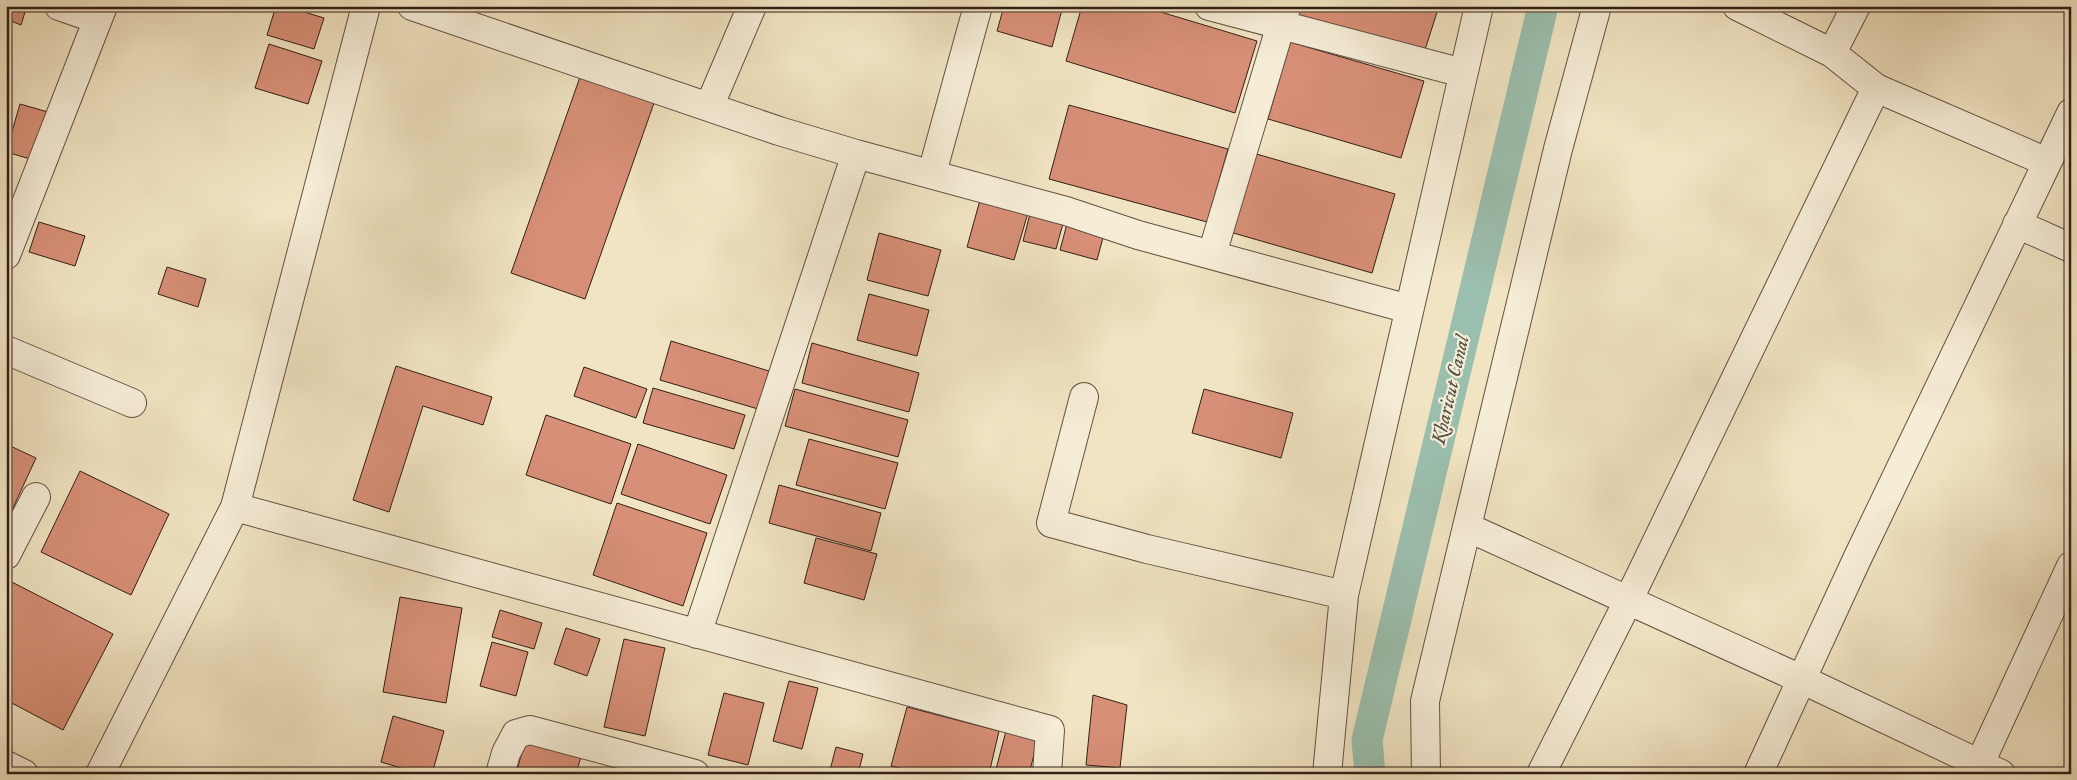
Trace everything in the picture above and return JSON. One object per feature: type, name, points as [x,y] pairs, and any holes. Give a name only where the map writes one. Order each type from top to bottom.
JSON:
[{"type":"street","points":[[6,255],[100,13],[59,6]]},
{"type":"street","points":[[100,774],[235,507],[366,6]]},
{"type":"street","points":[[412,6],[709,106],[778,132],[1066,211],[1138,235],[1410,309]]},
{"type":"street","points":[[709,106],[752,6]]},
{"type":"street","points":[[932,173],[978,6]]},
{"type":"street","points":[[1208,6],[1283,16],[1463,73]]},
{"type":"street","points":[[1327,774],[1344,595],[1479,6]]},
{"type":"street","points":[[1426,774],[1425,701],[1558,149],[1597,6]]},
{"type":"street","points":[[1737,6],[1832,53],[1876,88],[2047,162]]},
{"type":"street","points":[[1832,53],[1856,6]]},
{"type":"street","points":[[1212,254],[1283,16]]},
{"type":"street","points":[[1541,774],[1628,601],[1876,88]]},
{"type":"street","points":[[1758,774],[1801,679],[2071,113]]},
{"type":"street","points":[[697,634],[856,154]]},
{"type":"street","points":[[2017,224],[2071,248]]},
{"type":"street","points":[[6,350],[132,403]]},
{"type":"street","points":[[1084,397],[1051,523],[1147,549],[1344,595]]},
{"type":"street","points":[[6,555],[36,497]]},
{"type":"street","points":[[235,507],[1050,730],[1047,774]]},
{"type":"street","points":[[1467,527],[1801,679],[1985,770],[2071,566]]},
{"type":"street","points":[[500,774],[506,753],[516,734],[530,730],[695,774]]},
{"type":"street","points":[[6,765],[24,774]]},
{"type":"building","points":[[6,6],[27,6],[21,25],[6,19]]},
{"type":"building","points":[[276,6],[285,6],[324,18],[314,49],[267,35]]},
{"type":"building","points":[[1004,6],[1063,6],[1052,47],[997,31]]},
{"type":"building","points":[[1082,6],[1141,6],[1257,41],[1235,113],[1066,61]]},
{"type":"building","points":[[1292,6],[1373,6],[1394,12],[1396,6],[1439,6],[1424,53],[1290,14]]},
{"type":"building","points":[[1290,42],[1424,81],[1401,158],[1268,119]]},
{"type":"building","points":[[269,44],[322,61],[308,104],[255,88]]},
{"type":"building","points":[[580,77],[654,103],[585,299],[511,273]]},
{"type":"building","points":[[20,104],[48,112],[34,160],[6,152]]},
{"type":"building","points":[[1069,105],[1228,149],[1207,222],[1049,179]]},
{"type":"building","points":[[1253,153],[1395,194],[1372,273],[1230,232]]},
{"type":"building","points":[[980,200],[1028,213],[1014,260],[967,247]]},
{"type":"building","points":[[1031,210],[1064,220],[1056,249],[1023,241]]},
{"type":"building","points":[[1068,220],[1105,230],[1097,260],[1060,250]]},
{"type":"building","points":[[39,222],[85,236],[75,266],[29,252]]},
{"type":"building","points":[[879,233],[941,250],[928,296],[867,280]]},
{"type":"building","points":[[167,267],[206,279],[198,307],[158,294]]},
{"type":"building","points":[[869,294],[929,310],[917,356],[857,340]]},
{"type":"building","points":[[671,341],[769,371],[758,409],[660,380]]},
{"type":"building","points":[[812,343],[919,373],[909,412],[802,383]]},
{"type":"building","points":[[396,366],[492,397],[483,425],[423,406],[389,512],[353,500]]},
{"type":"building","points":[[584,367],[647,389],[636,418],[574,396]]},
{"type":"building","points":[[653,388],[745,415],[734,449],[643,423]]},
{"type":"building","points":[[795,389],[908,420],[898,457],[785,426]]},
{"type":"building","points":[[1204,389],[1293,413],[1281,458],[1192,433]]},
{"type":"building","points":[[546,415],[631,444],[611,504],[526,475]]},
{"type":"building","points":[[809,439],[898,463],[885,509],[796,485]]},
{"type":"building","points":[[6,444],[36,458],[6,523]]},
{"type":"building","points":[[638,444],[727,475],[710,524],[621,494]]},
{"type":"building","points":[[80,471],[169,514],[131,595],[41,552]]},
{"type":"building","points":[[779,485],[881,513],[871,551],[769,523]]},
{"type":"building","points":[[617,503],[707,533],[683,606],[593,575]]},
{"type":"building","points":[[816,538],[877,554],[864,600],[804,583]]},
{"type":"building","points":[[6,579],[113,634],[63,730],[6,700]]},
{"type":"building","points":[[400,597],[462,608],[446,703],[383,692]]},
{"type":"building","points":[[500,610],[542,623],[534,649],[492,637]]},
{"type":"building","points":[[566,628],[600,639],[587,676],[554,664]]},
{"type":"building","points":[[624,639],[665,648],[645,736],[604,727]]},
{"type":"building","points":[[492,642],[528,652],[516,696],[480,686]]},
{"type":"building","points":[[789,681],[818,688],[802,749],[773,741]]},
{"type":"building","points":[[724,693],[764,703],[748,765],[708,755]]},
{"type":"building","points":[[1093,695],[1127,705],[1120,768],[1086,765]]},
{"type":"building","points":[[907,707],[999,731],[989,774],[922,774],[891,766]]},
{"type":"building","points":[[393,716],[444,731],[432,774],[421,774],[381,762]]},
{"type":"building","points":[[1006,731],[1038,739],[1029,774],[995,773]]},
{"type":"building","points":[[526,737],[582,753],[576,774],[516,774]]},
{"type":"building","points":[[836,747],[863,754],[858,774],[829,774]]},
{"type":"waterway","name":"Kharicut Canal","points":[[1370,774],[1367,740],[1543,6]]}]
